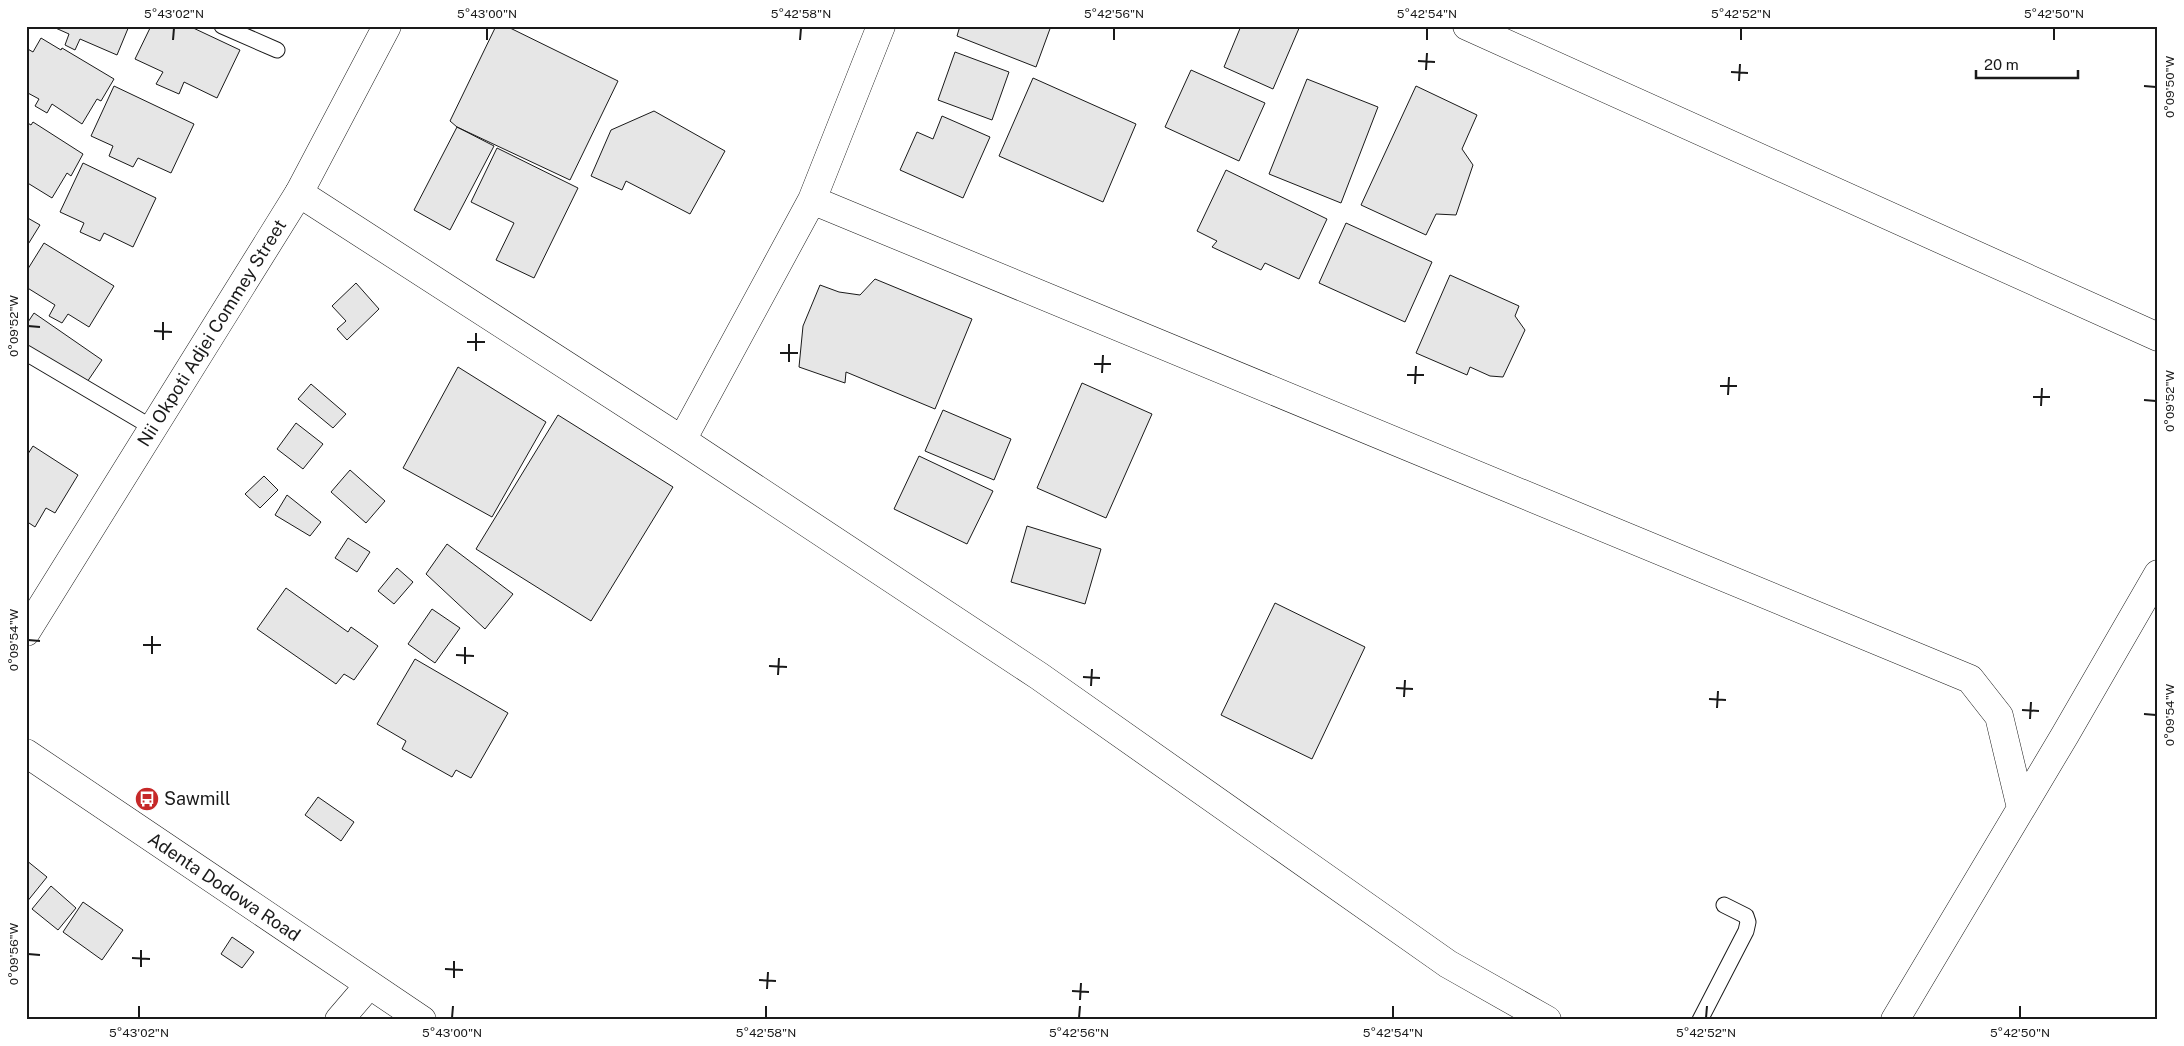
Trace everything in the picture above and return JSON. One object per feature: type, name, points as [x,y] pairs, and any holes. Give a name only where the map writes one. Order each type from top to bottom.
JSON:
[{"type":"street","name":"Nii Okpoti Adjei Commey Street","points":[[29,623],[299,193],[387,26]]},
{"type":"street","points":[[682,440],[812,200],[881,26]]},
{"type":"street","points":[[1467,26],[2158,337]]},
{"type":"street","points":[[299,193],[682,440],[1039,676],[1448,964],[1547,1020]]},
{"type":"street","points":[[812,200],[1970,679],[1999,716],[2022,808]]},
{"type":"street","points":[[1895,1020],[2022,808],[2158,574]]},
{"type":"street","name":"Adenta Dodowa Road","points":[[26,753],[422,1020]]},
{"type":"street","points":[[339,1020],[369,985]]},
{"type":"lane","points":[[222,26],[277,50]]},
{"type":"lane","points":[[26,353],[153,428]]},
{"type":"lane","points":[[1700,1020],[1746,931],[1748,922],[1746,916],[1724,906]]},
{"type":"building","points":[[51,26],[129,26],[117,55],[80,39],[75,50],[65,45],[69,34]]},
{"type":"building","points":[[151,26],[189,26],[240,50],[217,98],[184,82],[179,94],[156,84],[163,72],[135,59]]},
{"type":"building","points":[[496,26],[506,26],[618,81],[570,180],[457,127],[450,121]]},
{"type":"building","points":[[960,26],[1051,26],[1036,67],[957,36]]},
{"type":"building","points":[[1241,26],[1300,26],[1273,89],[1224,67]]},
{"type":"building","points":[[41,38],[61,50],[62,48],[114,79],[101,101],[97,99],[82,124],[52,104],[47,113],[35,106],[39,99],[26,92],[26,48],[33,52]]},
{"type":"building","points":[[955,52],[1009,72],[992,120],[938,100]]},
{"type":"building","points":[[1191,70],[1265,103],[1239,161],[1165,127]]},
{"type":"building","points":[[1033,78],[1136,124],[1103,202],[999,156]]},
{"type":"building","points":[[1307,79],[1378,107],[1341,203],[1269,174]]},
{"type":"building","points":[[114,86],[194,124],[171,173],[138,158],[133,167],[109,156],[113,146],[91,136]]},
{"type":"building","points":[[1416,86],[1477,115],[1462,149],[1473,165],[1456,215],[1436,214],[1426,235],[1361,205]]},
{"type":"building","points":[[654,111],[725,151],[690,214],[626,181],[622,190],[591,176],[611,130]]},
{"type":"building","points":[[942,116],[990,137],[963,198],[900,170],[917,132],[933,139]]},
{"type":"building","points":[[26,122],[31,125],[33,122],[83,154],[71,176],[67,173],[52,198],[26,182]]},
{"type":"building","points":[[457,127],[494,146],[450,230],[414,210]]},
{"type":"building","points":[[497,148],[578,188],[534,278],[496,260],[514,223],[471,202]]},
{"type":"building","points":[[83,163],[156,198],[133,247],[104,233],[100,241],[80,232],[84,223],[60,212]]},
{"type":"building","points":[[1226,170],[1327,219],[1299,279],[1265,263],[1261,270],[1212,247],[1217,241],[1197,231]]},
{"type":"building","points":[[26,217],[40,225],[27,246],[26,246]]},
{"type":"building","points":[[1346,223],[1432,262],[1405,322],[1319,283]]},
{"type":"building","points":[[44,243],[114,286],[89,327],[68,314],[62,323],[49,316],[55,305],[26,287],[26,272]]},
{"type":"building","points":[[1450,275],[1519,306],[1515,316],[1525,330],[1503,377],[1490,376],[1470,367],[1467,375],[1416,353]]},
{"type":"building","points":[[875,279],[972,319],[935,409],[846,372],[845,383],[799,367],[803,326],[820,285],[839,292],[860,295]]},
{"type":"building","points":[[356,283],[379,309],[347,340],[337,329],[346,321],[332,306]]},
{"type":"building","points":[[34,313],[102,360],[85,385],[26,345],[26,325]]},
{"type":"building","points":[[458,367],[546,422],[492,517],[403,468]]},
{"type":"building","points":[[1082,383],[1152,414],[1106,518],[1037,488]]},
{"type":"building","points":[[311,384],[346,414],[333,428],[298,399]]},
{"type":"building","points":[[943,410],[1011,439],[994,480],[925,451]]},
{"type":"building","points":[[558,415],[673,487],[591,621],[476,549]]},
{"type":"building","points":[[296,423],[323,444],[303,469],[277,449]]},
{"type":"building","points":[[33,446],[78,475],[55,513],[46,508],[35,527],[26,521],[26,457]]},
{"type":"building","points":[[919,456],[993,491],[967,544],[894,509]]},
{"type":"building","points":[[350,470],[385,501],[366,523],[331,492]]},
{"type":"building","points":[[264,476],[278,490],[260,508],[245,494]]},
{"type":"building","points":[[287,495],[321,522],[310,536],[275,515]]},
{"type":"building","points":[[1027,526],[1101,549],[1085,604],[1011,582]]},
{"type":"building","points":[[348,538],[370,552],[357,572],[335,558]]},
{"type":"building","points":[[447,544],[513,594],[485,629],[426,574]]},
{"type":"building","points":[[397,568],[413,582],[394,604],[378,591]]},
{"type":"building","points":[[286,588],[348,632],[351,627],[378,646],[354,680],[344,674],[336,684],[257,629]]},
{"type":"building","points":[[1275,603],[1365,647],[1312,759],[1221,715]]},
{"type":"building","points":[[432,609],[460,628],[435,663],[408,644]]},
{"type":"building","points":[[415,659],[508,713],[471,778],[456,770],[452,777],[402,749],[406,741],[377,724]]},
{"type":"building","points":[[318,797],[354,822],[341,841],[305,815]]},
{"type":"building","points":[[26,860],[47,877],[26,903]]},
{"type":"building","points":[[51,886],[76,908],[58,930],[32,909]]},
{"type":"building","points":[[83,902],[123,930],[102,960],[63,932]]},
{"type":"building","points":[[232,937],[254,952],[242,968],[221,954]]},
{"type":"place","name":"Sawmill","points":[[147,799]]}]
